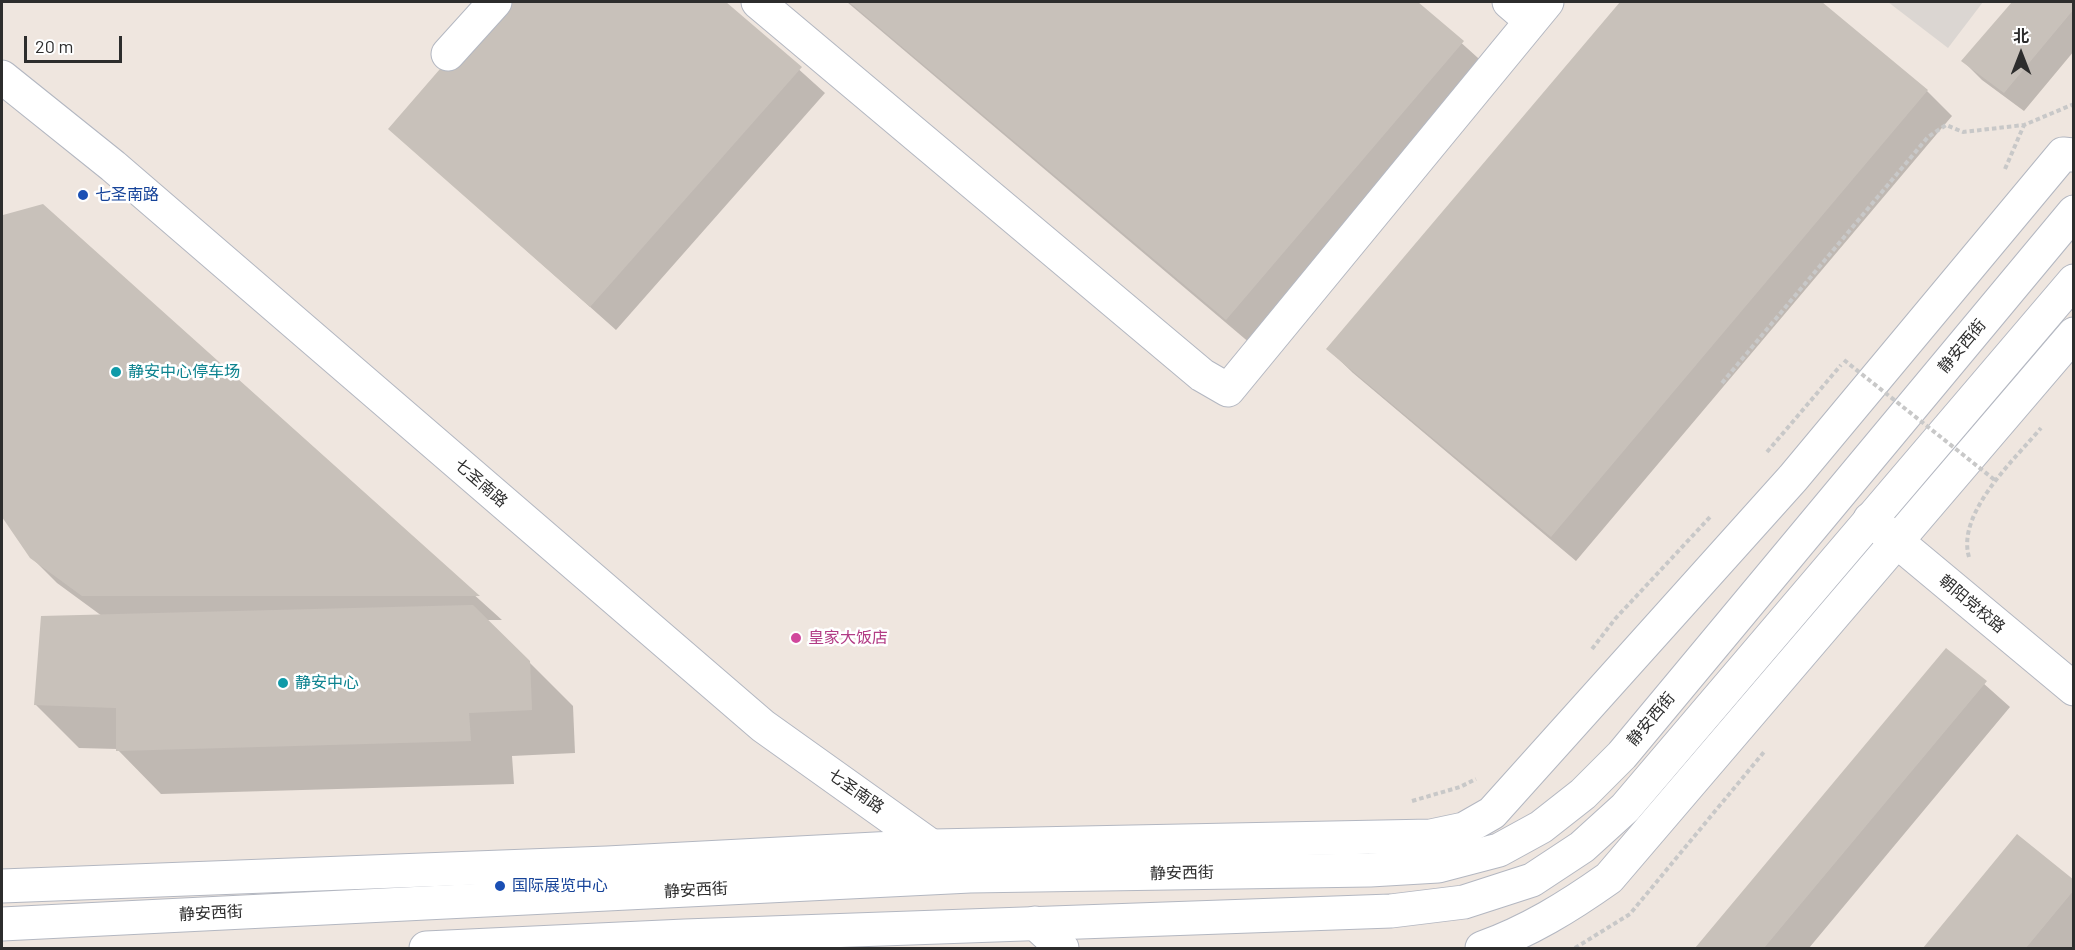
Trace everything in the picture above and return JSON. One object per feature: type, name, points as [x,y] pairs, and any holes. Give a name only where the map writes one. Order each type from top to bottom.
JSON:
[{"type":"street","points":[[448,54],[495,2]]},
{"type":"street","points":[[758,2],[1202,375],[1228,390],[1529,8]]},
{"type":"street","name":"七圣南路","points":[[2,77],[113,166],[763,726],[933,846],[970,876]]},
{"type":"street","points":[[2,886],[607,862],[933,846],[1431,836],[1464,829],[1492,813],[1793,478],[2063,154],[2073,155]]},
{"type":"street","name":"静安西街","points":[[2,924],[970,876],[1359,870],[1438,866],[1499,850],[1541,827],[1584,794],[1622,754],[2073,212]]},
{"type":"street","points":[[426,948],[685,942],[1035,923],[1391,910],[1464,902],[1532,880],[1582,847],[1625,808],[2073,281]]},
{"type":"street","points":[[1482,948],[1518,935],[1563,910],[1609,878],[2073,334]]},
{"type":"street","name":"朝阳党校路","points":[[1870,519],[2073,688]]},
{"type":"street","points":[[1035,923],[1062,948]]},
{"type":"path","points":[[1722,383],[1928,137],[1946,125],[1963,132],[2024,125],[2073,104]]},
{"type":"path","points":[[2000,180],[2024,125]]},
{"type":"path","points":[[1767,452],[1844,360],[1996,481]]},
{"type":"path","points":[[1852,379],[1860,370]]},
{"type":"path","points":[[1971,561],[1967,535],[1971,519],[1996,481],[2042,427]]},
{"type":"path","points":[[1586,656],[1615,619],[1715,511]]},
{"type":"path","points":[[1403,803],[1460,787],[1479,777]]},
{"type":"shaded area","points":[[1888,2],[1983,2],[1948,48]]},
{"type":"building","points":[[498,2],[726,2],[802,67],[590,307],[388,129]]},
{"type":"building","points":[[849,2],[1418,2],[1464,41],[1226,320]]},
{"type":"building","points":[[1620,2],[1822,2],[1928,90],[1551,537],[1326,349]]},
{"type":"building","points":[[2012,2],[2074,2],[2074,9],[2004,93],[1961,61]]},
{"type":"building","name":"静安中心停车场","points":[[43,204],[480,596],[82,596],[30,558],[2,517],[2,227],[3,215]]},
{"type":"building","name":"静安中心","points":[[473,605],[530,661],[532,710],[469,713],[471,741],[116,751],[116,708],[34,705],[41,616]]},
{"type":"building","points":[[1946,648],[1987,681],[1764,948],[1695,948]]},
{"type":"building","points":[[2017,834],[2074,880],[2074,890],[2026,948],[1923,948]]},
{"type":"place","name":"七圣南路","points":[[83,195]]},
{"type":"place","name":"静安中心停车场","points":[[116,372]]},
{"type":"place","name":"皇家大饭店","points":[[796,638]]},
{"type":"place","name":"静安中心","points":[[283,683]]},
{"type":"place","name":"国际展览中心","points":[[500,886]]}]
